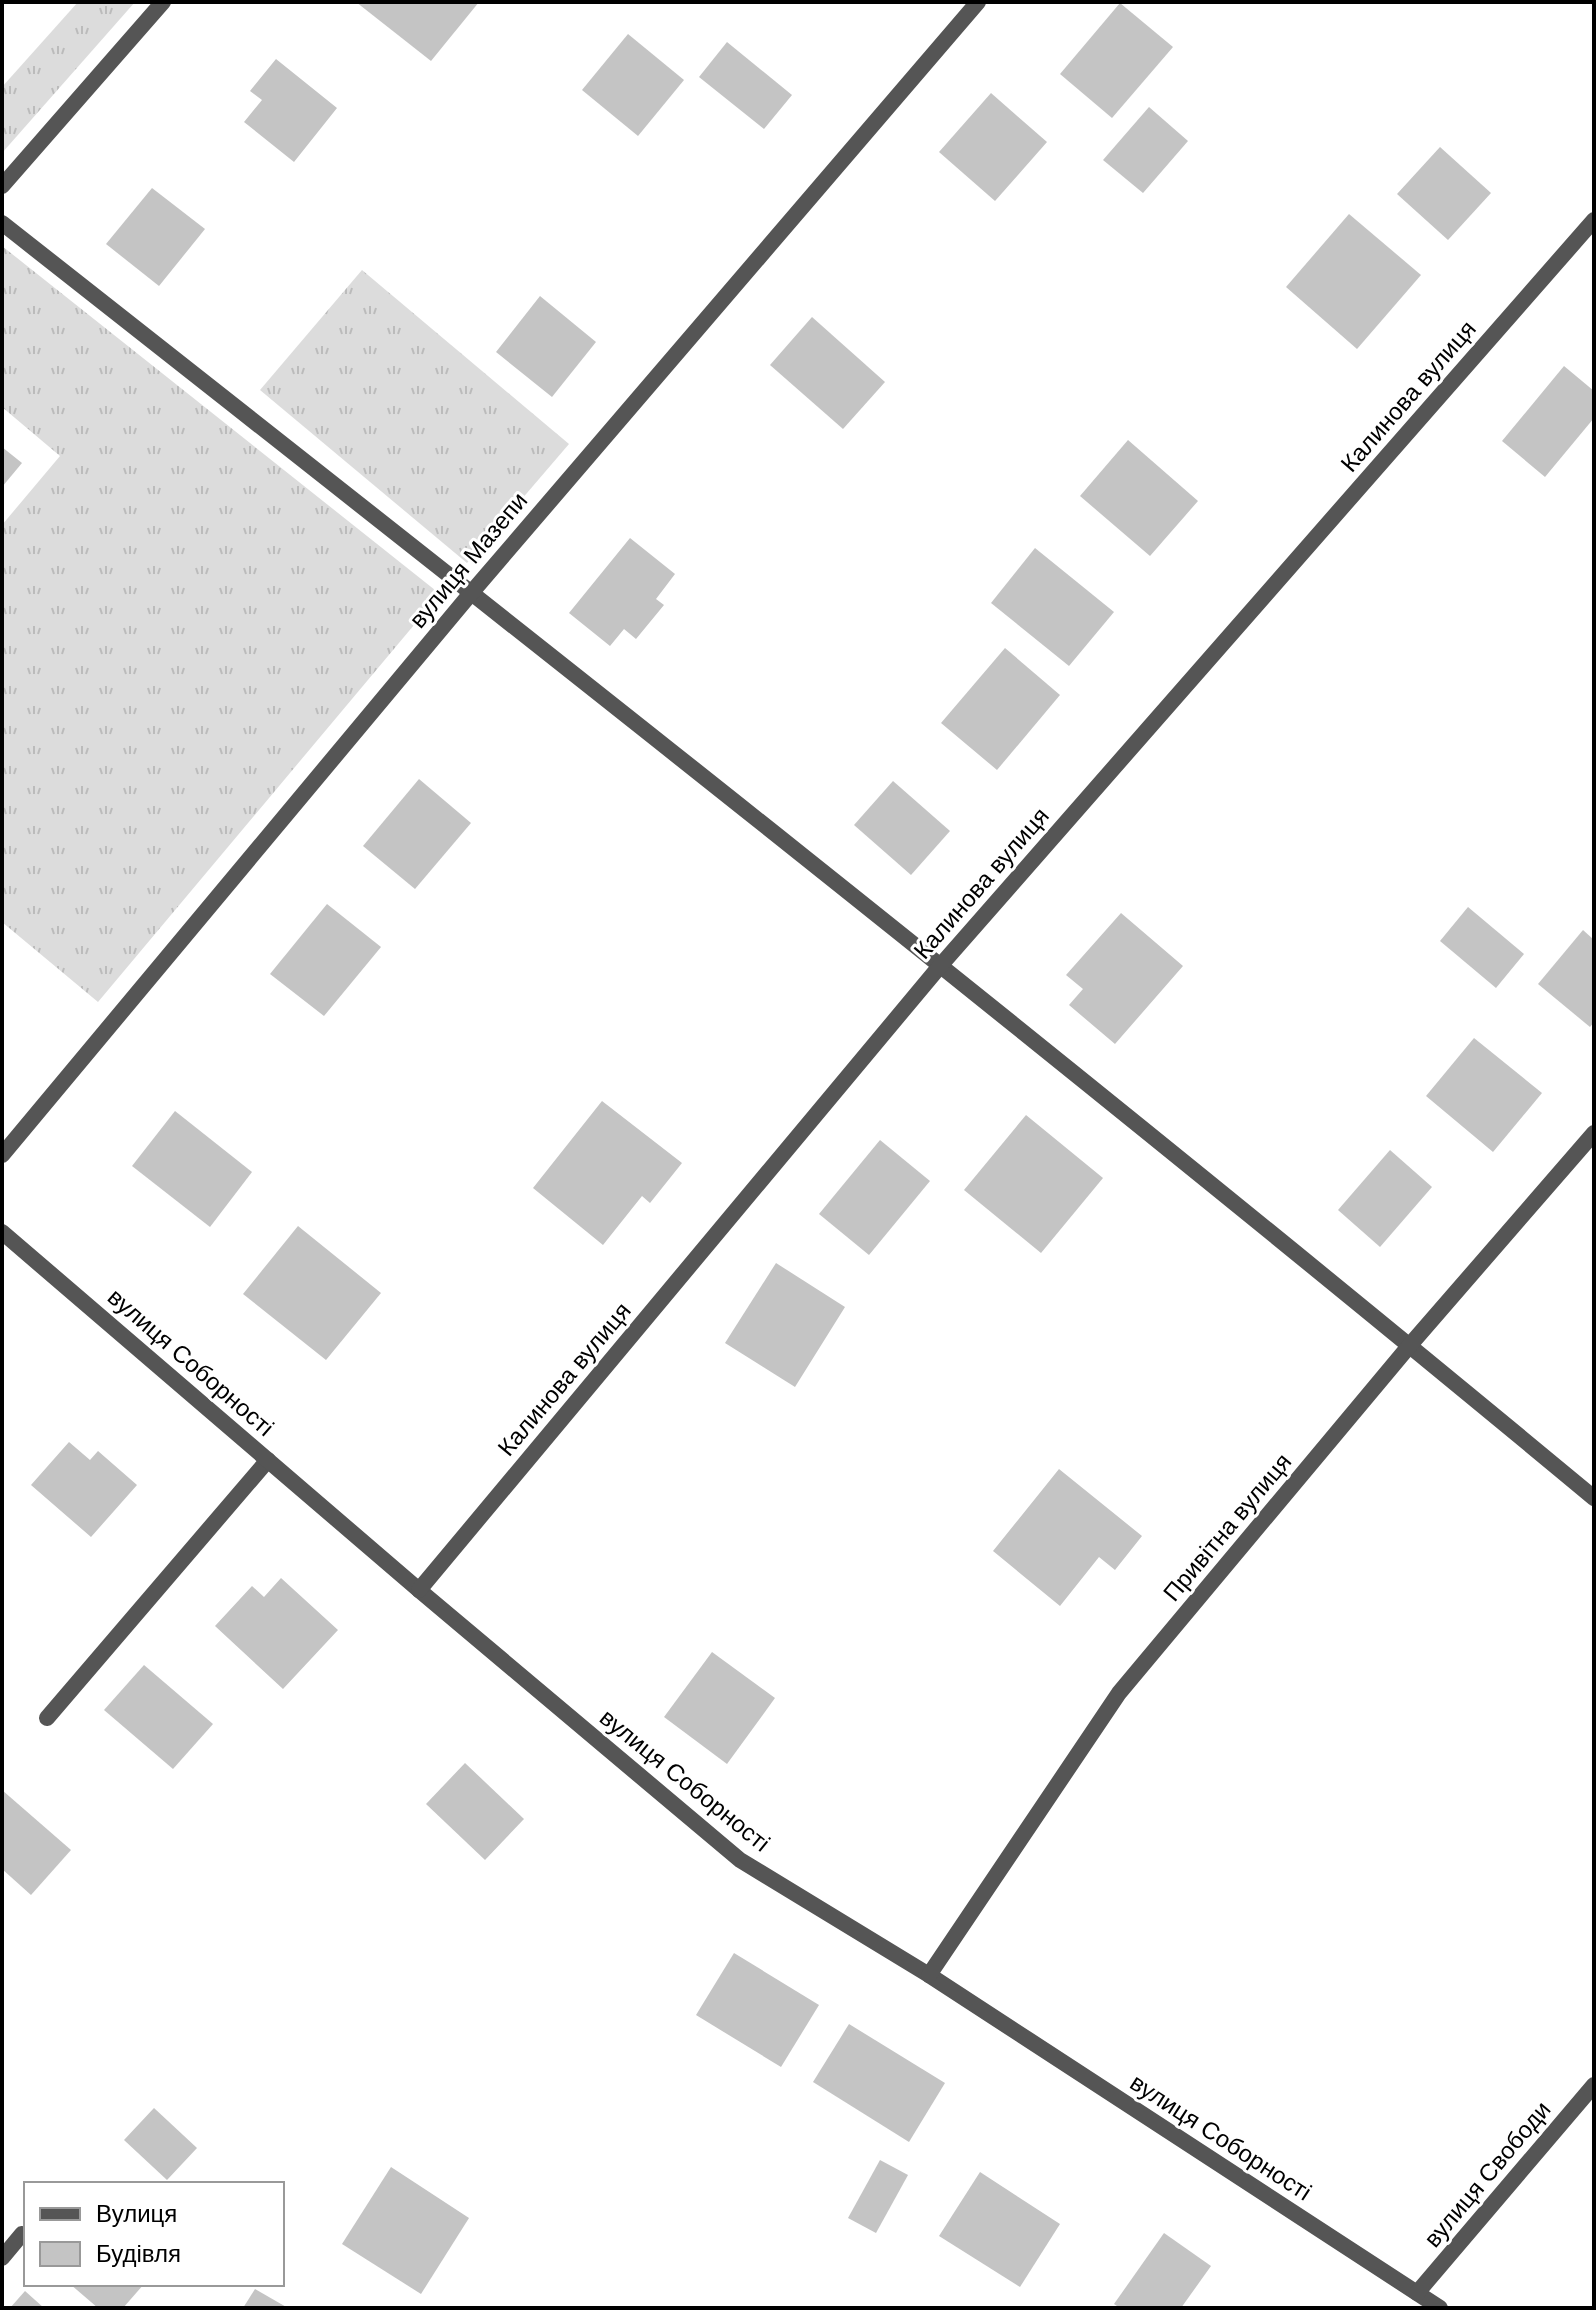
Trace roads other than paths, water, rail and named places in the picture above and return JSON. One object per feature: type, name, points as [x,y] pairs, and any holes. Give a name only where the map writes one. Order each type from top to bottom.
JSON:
[{"type":"street","points":[[2,186],[163,2]]},
{"type":"street","name":"вулиця Мазепи","points":[[2,1155],[472,592],[978,2]]},
{"type":"street","name":"Калинова вулиця","points":[[419,1590],[940,966],[1594,220]]},
{"type":"street","points":[[2,223],[472,592],[940,966],[1410,1345],[1594,1498]]},
{"type":"street","name":"Привітна вулиця","points":[[929,1975],[1119,1693],[1410,1345],[1594,1133]]},
{"type":"street","name":"вулиця Соборності","points":[[4,1237],[740,1860],[929,1975],[1440,2308]]},
{"type":"street","points":[[47,1718],[268,1460]]},
{"type":"street","name":"вулиця Свободи","points":[[1417,2293],[1594,2085]]},
{"type":"street","points":[[2,2258],[22,2234]]}]
